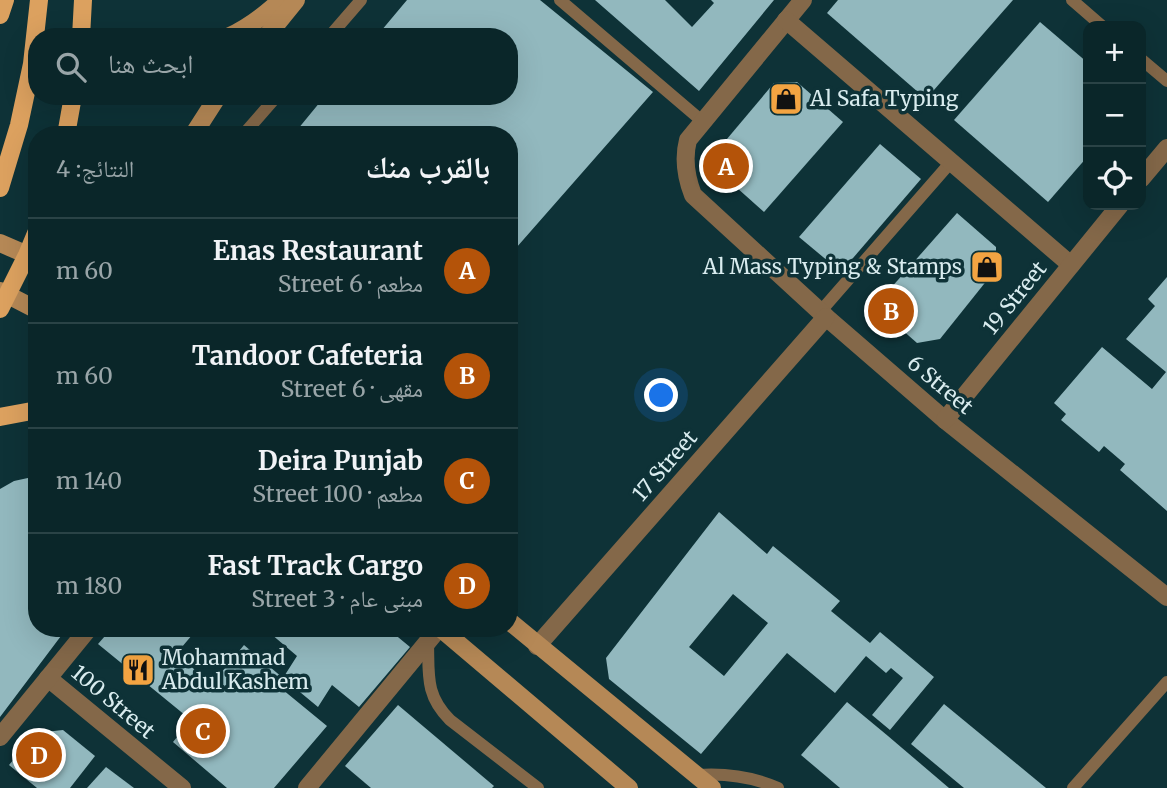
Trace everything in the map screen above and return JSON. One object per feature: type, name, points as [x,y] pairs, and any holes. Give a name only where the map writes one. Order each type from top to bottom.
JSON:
[{"type":"main road","points":[[0,15],[5,0]]},
{"type":"main road","points":[[36,28],[39,0]]},
{"type":"main road","points":[[81,28],[83,0]]},
{"type":"main road","points":[[246,28],[281,0]]},
{"type":"main road","points":[[273,28],[296,0]]},
{"type":"main road","points":[[0,188],[28,83]]},
{"type":"main road","points":[[68,126],[71,105]]},
{"type":"main road","points":[[199,126],[212,105]]},
{"type":"main road","points":[[0,243],[28,255]]},
{"type":"main road","points":[[28,263],[3,298],[28,307]]},
{"type":"main road","points":[[0,417],[28,412]]},
{"type":"main road","points":[[518,629],[712,788]]},
{"type":"main road","points":[[441,637],[628,788]]},
{"type":"street","points":[[702,121],[803,0]]},
{"type":"street","points":[[786,20],[1071,265]]},
{"type":"street","name":"6 Street","points":[[702,121],[688,140],[686,149],[685,160],[693,195],[823,314],[946,420],[1167,597]]},
{"type":"street","points":[[1146,173],[1167,148]]},
{"type":"street","name":"19 Street","points":[[946,420],[1116,210]]},
{"type":"street","name":"17 Street","points":[[537,646],[823,314]]},
{"type":"street","points":[[0,737],[82,637]]},
{"type":"street","points":[[307,788],[433,637]]},
{"type":"street","name":"100 Street","points":[[48,678],[181,788]]},
{"type":"lane","points":[[337,28],[361,0]]},
{"type":"lane","points":[[560,0],[702,121]]},
{"type":"lane","points":[[1072,0],[1095,21]]},
{"type":"lane","points":[[1146,63],[1167,80]]},
{"type":"lane","points":[[251,126],[269,105]]},
{"type":"lane","points":[[823,314],[951,162]]},
{"type":"lane","points":[[436,637],[430,688],[440,710],[538,788]]},
{"type":"lane","points":[[1073,788],[1167,682]]},
{"type":"lane","points":[[697,775],[742,776],[778,788]]},
{"type":"building","points":[[407,0],[540,0],[653,92],[518,246],[518,126],[300,126],[318,105],[518,105],[518,28],[384,28]]},
{"type":"building","points":[[595,0],[665,0],[692,27],[714,3],[711,0],[774,0],[699,91]]},
{"type":"building","points":[[838,0],[1013,0],[926,99],[827,13]]},
{"type":"building","points":[[1040,22],[1083,59],[1083,162],[1048,202],[954,120]]},
{"type":"building","points":[[797,82],[843,122],[764,212],[718,171],[716,152],[774,83]]},
{"type":"building","points":[[880,144],[921,179],[841,272],[799,237]]},
{"type":"building","points":[[957,213],[996,247],[996,269],[940,339],[917,343],[875,306]]},
{"type":"building","points":[[1167,277],[1167,511],[1120,470],[1125,464],[1104,446],[1099,452],[1061,420],[1066,414],[1054,403],[1102,347],[1152,389],[1166,372],[1126,339],[1155,306],[1148,299]]},
{"type":"building","points":[[28,478],[28,637],[60,637],[0,717],[0,489],[14,481]]},
{"type":"building","points":[[719,512],[767,554],[773,546],[840,601],[831,611],[870,643],[880,632],[934,677],[890,730],[872,715],[903,678],[891,668],[886,673],[866,656],[835,693],[787,653],[701,754],[609,679],[606,658]],"holes":[[[733,594],[768,623],[724,676],[689,647]]]},
{"type":"building","points":[[104,637],[190,637],[176,654],[212,684],[244,645],[283,678],[277,685],[327,726],[274,788],[227,788],[173,742],[191,720],[98,644]]},
{"type":"building","points":[[275,637],[398,637],[410,647],[359,707],[332,685],[318,707],[283,678],[297,656]]},
{"type":"building","points":[[847,702],[949,788],[840,788],[801,755]]},
{"type":"building","points":[[944,704],[1046,788],[964,788],[911,744]]},
{"type":"building","points":[[398,705],[494,786],[371,788],[345,766]]},
{"type":"building","points":[[63,730],[95,756],[70,788],[37,788],[9,765],[36,733]]},
{"type":"building","points":[[106,767],[134,788],[87,788]]},
{"type":"place","name":"Al Safa Typing","points":[[786,99]]},
{"type":"place","name":"Enas Restaurant","points":[[726,166]]},
{"type":"place","name":"Al Mass Typing & Stamps","points":[[987,267]]},
{"type":"place","name":"Tandoor Cafeteria","points":[[891,311]]},
{"type":"place","name":"Mohammad Abdul Kashem","points":[[138,670]]},
{"type":"place","name":"Deira Punjab","points":[[203,731]]},
{"type":"place","name":"Fast Track Cargo","points":[[39,755]]}]
